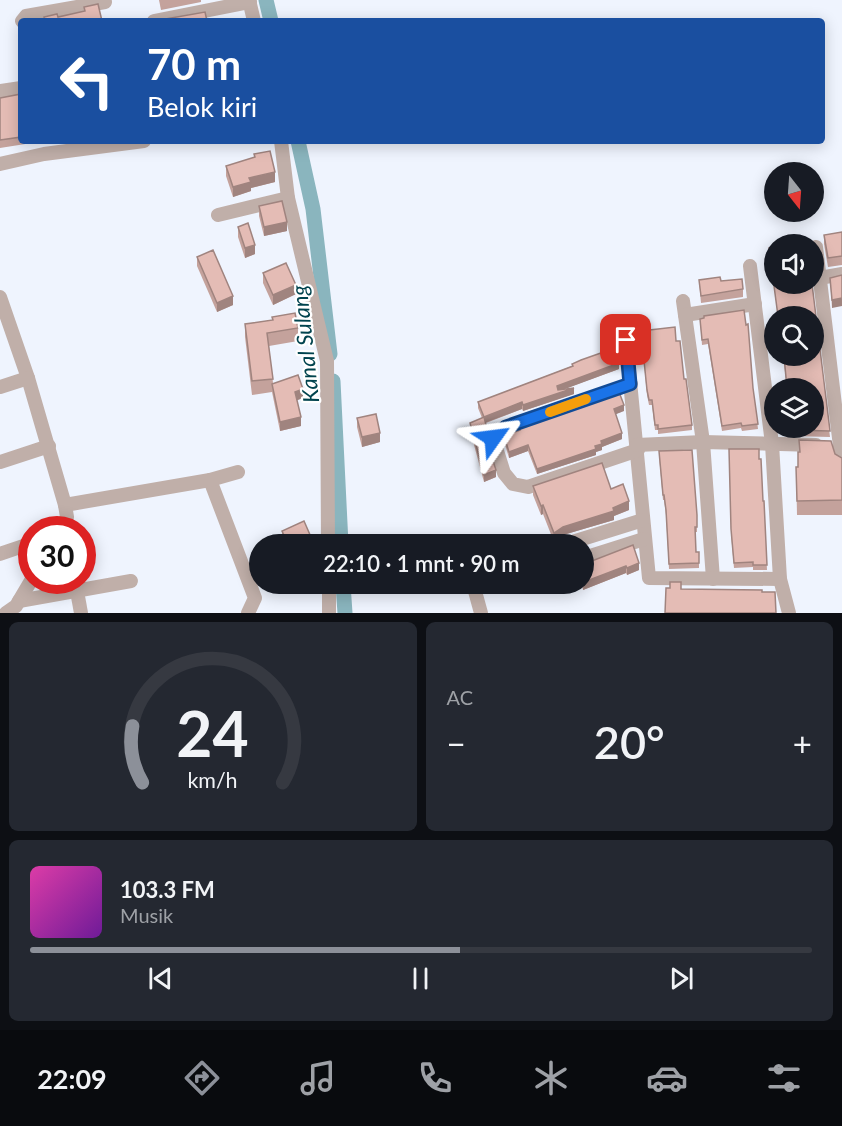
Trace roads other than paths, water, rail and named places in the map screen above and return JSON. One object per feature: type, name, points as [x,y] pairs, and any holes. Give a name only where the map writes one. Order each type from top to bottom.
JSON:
[{"type":"street","points":[[168,18],[250,1],[253,18]]},
{"type":"street","points":[[24,18],[105,2]]},
{"type":"street","points":[[0,91],[18,88]]},
{"type":"street","points":[[0,164],[43,148],[101,144]]},
{"type":"street","points":[[280,144],[288,198],[327,360],[328,534]]},
{"type":"street","points":[[218,215],[288,198]]},
{"type":"street","points":[[750,266],[772,444],[780,579],[789,613]]},
{"type":"street","points":[[824,277],[842,274]]},
{"type":"street","points":[[822,294],[842,463]]},
{"type":"street","points":[[0,297],[3,313],[28,378],[49,446],[67,516]]},
{"type":"street","points":[[713,579],[703,442],[684,308],[755,304]]},
{"type":"street","points":[[626,340],[649,578],[780,579]]},
{"type":"street","points":[[0,387],[28,378]]},
{"type":"street","points":[[630,384],[506,427],[493,438],[504,473],[513,484],[528,487],[637,448],[703,442],[841,446]]},
{"type":"street","points":[[0,462],[49,446]]},
{"type":"street","points":[[65,505],[210,480],[238,472]]},
{"type":"street","points":[[210,480],[255,598],[248,613]]},
{"type":"street","points":[[594,535],[643,520]]},
{"type":"street","points":[[594,555],[644,539]]},
{"type":"street","points":[[0,554],[18,548]]},
{"type":"street","points":[[96,587],[131,581]]},
{"type":"street","points":[[6,613],[16,606],[23,594]]},
{"type":"street","points":[[19,601],[60,594]]},
{"type":"street","points":[[78,594],[81,613]]},
{"type":"street","points":[[328,594],[329,613]]},
{"type":"street","points":[[476,594],[481,613]]},
{"type":"waterway","name":"Kanal Sulang","points":[[266,0],[270,18]]},
{"type":"waterway","name":"Kanal Sulang","points":[[299,144],[313,209],[330,354]]},
{"type":"waterway","name":"Kanal Sulang","points":[[333,381],[341,534]]},
{"type":"waterway","name":"Kanal Sulang","points":[[344,594],[345,613]]}]
